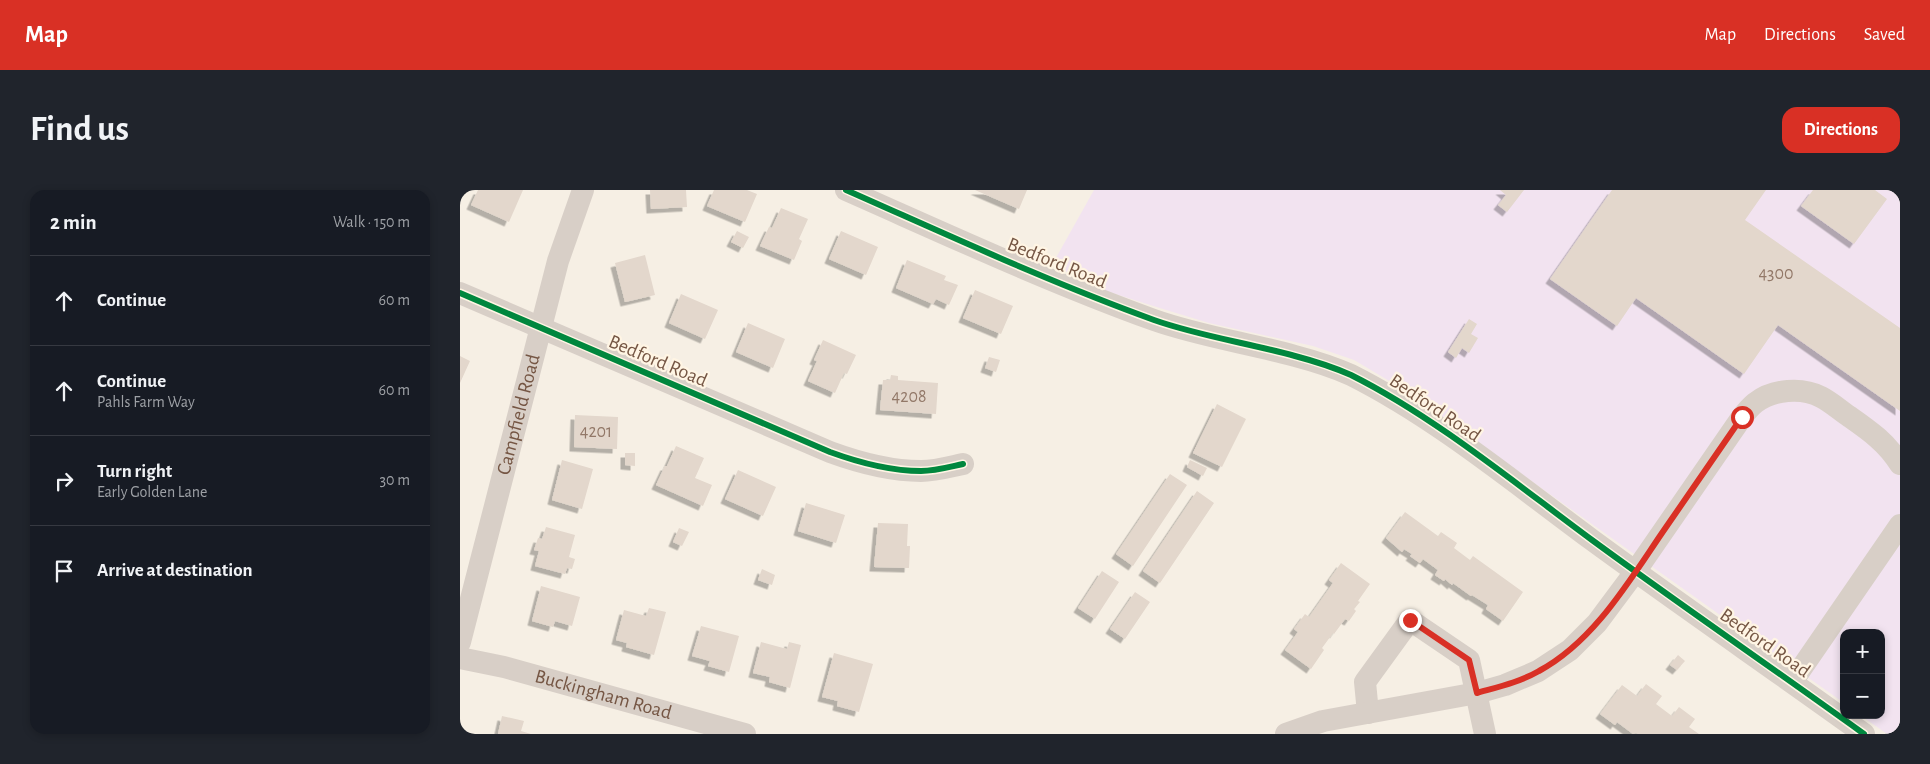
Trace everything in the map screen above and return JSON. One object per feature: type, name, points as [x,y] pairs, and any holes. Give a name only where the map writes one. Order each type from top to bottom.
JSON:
[{"type":"street","name":"Campfield Road","points":[[460,642],[558,261],[583,190]]},
{"type":"street","name":"Bedford Road","points":[[846,190],[1038,274],[1156,320],[1200,334],[1254,345],[1307,359],[1346,373],[1386,393],[1465,447],[1635,572],[1864,734]]},
{"type":"street","name":"Bedford Road","points":[[460,293],[830,452],[863,464],[922,471],[963,464]]},
{"type":"street","points":[[1286,734],[1324,721],[1477,693],[1505,685],[1538,672],[1570,650],[1597,623],[1635,572],[1742,417],[1756,403],[1771,394],[1787,391],[1805,392],[1821,397],[1878,437],[1892,451],[1900,464]]},
{"type":"street","points":[[1792,682],[1900,525]]},
{"type":"street","points":[[1368,713],[1365,682],[1410,620],[1469,660],[1485,734]]},
{"type":"street","name":"Buckingham Road","points":[[460,658],[504,667],[745,734]]},
{"type":"shaded area","points":[[1094,190],[1900,190],[1900,734],[1887,734],[1866,719],[1885,719],[1885,629],[1840,629],[1840,700],[1396,385],[1354,360],[1313,346],[1209,323],[1163,309],[1109,292],[1052,265]]},
{"type":"building","points":[[478,190],[523,190],[509,222],[471,205]]},
{"type":"building","points":[[650,190],[686,190],[687,207],[651,209]]},
{"type":"building","points":[[714,190],[747,190],[757,194],[745,222],[707,206]]},
{"type":"building","points":[[975,190],[1027,190],[1019,209]]},
{"type":"building","points":[[1500,190],[1524,190],[1507,212],[1498,205],[1506,195]]},
{"type":"building","points":[[1612,190],[1766,190],[1745,220],[1900,328],[1900,411],[1778,325],[1744,374],[1636,298],[1617,326],[1550,279]]},
{"type":"building","points":[[1813,190],[1875,190],[1887,199],[1854,244],[1801,206]]},
{"type":"building","points":[[781,208],[808,219],[799,239],[802,241],[794,260],[760,246],[769,227],[772,228]]},
{"type":"building","points":[[737,231],[749,237],[743,248],[731,242]]},
{"type":"building","points":[[841,231],[878,247],[866,275],[829,259]]},
{"type":"building","points":[[645,255],[655,295],[625,302],[615,263]]},
{"type":"building","points":[[907,260],[946,276],[944,280],[958,285],[949,305],[936,299],[933,304],[896,288]]},
{"type":"building","points":[[975,290],[1013,306],[1001,334],[963,318]]},
{"type":"building","points":[[681,294],[718,310],[705,339],[669,323]]},
{"type":"building","points":[[1469,319],[1477,324],[1471,334],[1478,338],[1469,353],[1462,348],[1456,358],[1448,352]]},
{"type":"building","points":[[748,323],[785,339],[773,368],[736,352]]},
{"type":"building","points":[[823,340],[856,355],[847,374],[844,373],[835,393],[808,381],[817,361],[814,360]]},
{"type":"building","points":[[460,356],[470,361],[460,383]]},
{"type":"building","points":[[989,357],[1000,360],[996,372],[985,368]]},
{"type":"building","points":[[891,375],[898,376],[898,380],[938,383],[936,414],[880,410],[883,380],[890,380]]},
{"type":"building","points":[[1217,404],[1246,419],[1222,467],[1193,453]]},
{"type":"building","points":[[575,415],[618,417],[617,449],[574,447]]},
{"type":"building","points":[[676,446],[704,458],[695,478],[712,485],[703,506],[656,485]]},
{"type":"building","points":[[625,453],[635,453],[635,466],[625,465]]},
{"type":"building","points":[[562,460],[593,469],[582,509],[552,500]]},
{"type":"building","points":[[1190,460],[1207,468],[1203,476],[1187,467]]},
{"type":"building","points":[[738,470],[776,487],[763,516],[725,499]]},
{"type":"building","points":[[1170,474],[1187,485],[1133,566],[1116,554]]},
{"type":"building","points":[[1197,491],[1214,503],[1160,583],[1143,571]]},
{"type":"building","points":[[806,503],[845,515],[836,543],[798,531]]},
{"type":"building","points":[[1405,512],[1438,536],[1441,532],[1457,543],[1454,548],[1470,560],[1473,556],[1523,592],[1503,621],[1486,609],[1488,605],[1453,583],[1452,585],[1445,579],[1444,581],[1435,575],[1438,570],[1423,559],[1420,563],[1410,556],[1412,554],[1404,549],[1402,552],[1386,538]]},
{"type":"building","points":[[878,523],[908,524],[909,568],[874,567]]},
{"type":"building","points":[[546,527],[575,535],[569,557],[575,559],[572,569],[567,568],[565,574],[535,566],[539,551],[534,550],[538,538],[542,539]]},
{"type":"building","points":[[679,528],[689,532],[682,546],[673,542]]},
{"type":"building","points":[[1341,563],[1370,584],[1358,601],[1360,602],[1354,609],[1356,611],[1349,621],[1345,619],[1333,633],[1322,648],[1324,650],[1311,669],[1285,650],[1298,632],[1294,629],[1305,614],[1309,617],[1333,583],[1329,580]]},
{"type":"building","points":[[762,569],[775,575],[772,585],[758,580]]},
{"type":"building","points":[[1102,571],[1119,582],[1095,619],[1078,608]]},
{"type":"building","points":[[541,586],[580,597],[572,626],[555,621],[553,627],[532,621]]},
{"type":"building","points":[[1135,592],[1150,602],[1125,639],[1110,629]]},
{"type":"building","points":[[649,608],[666,612],[654,655],[626,647],[627,643],[616,640],[624,610],[646,616]]},
{"type":"building","points":[[701,626],[739,636],[729,672],[708,666],[710,661],[692,656]]},
{"type":"building","points":[[761,642],[787,649],[789,642],[801,645],[790,688],[769,682],[770,677],[753,673]]},
{"type":"building","points":[[834,653],[873,664],[859,712],[837,706],[838,701],[822,697]]},
{"type":"building","points":[[1678,655],[1685,661],[1677,670],[1670,665]]},
{"type":"building","points":[[1646,684],[1662,696],[1656,704],[1672,716],[1679,707],[1695,719],[1689,727],[1699,734],[1633,734],[1617,722],[1615,725],[1600,714],[1622,685],[1637,696]]},
{"type":"building","points":[[502,716],[524,721],[521,731],[531,734],[498,734]]},
{"type":"cycle path","points":[[846,190],[1037,274],[1154,320],[1188,331],[1277,351],[1351,375],[1444,431],[1626,565],[1864,734]]},
{"type":"cycle path","points":[[460,293],[841,456],[875,466],[909,471],[942,469],[963,464]]},
{"type":"route","points":[[1410,620],[1469,660],[1477,693],[1505,685],[1538,672],[1570,650],[1597,623],[1635,572],[1742,417]]}]
